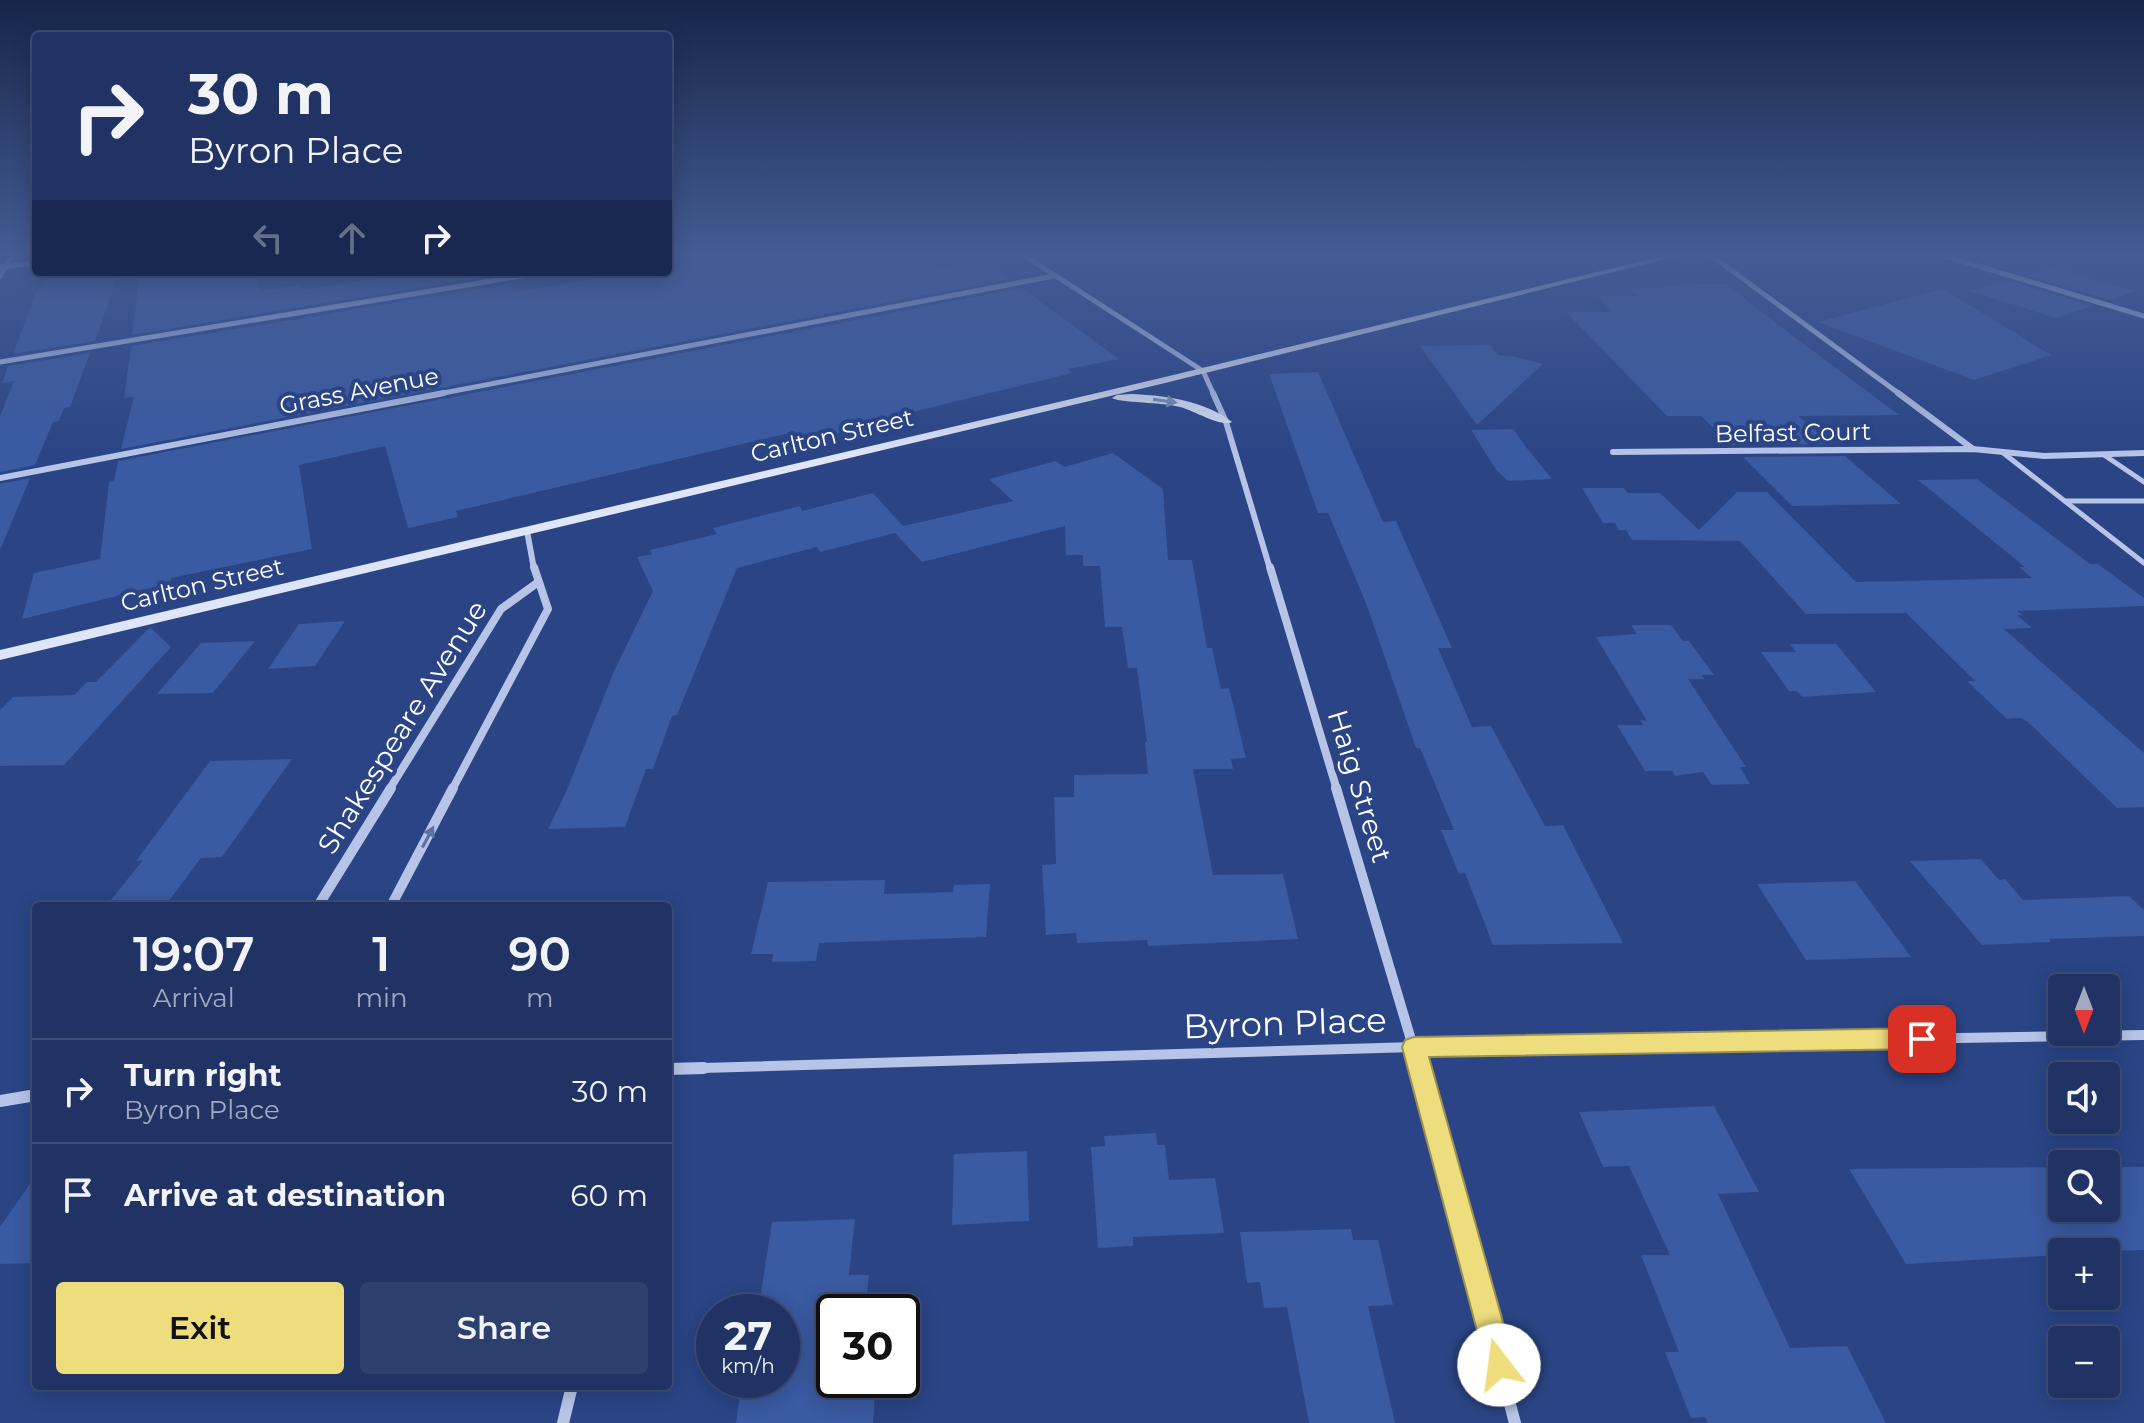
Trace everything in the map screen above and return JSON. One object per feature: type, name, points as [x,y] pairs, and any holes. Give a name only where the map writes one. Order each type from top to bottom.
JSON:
[{"type":"main road","name":"Carlton Street","points":[[0,655],[1402,322]]},
{"type":"main road","points":[[1060,405],[1124,397],[1167,401],[1205,409],[1226,422]]},
{"type":"street","points":[[0,362],[240,322]]},
{"type":"street","name":"Grass Avenue","points":[[0,478],[813,322]]},
{"type":"street","points":[[1127,322],[1203,371]]},
{"type":"street","points":[[1804,322],[1973,449]]},
{"type":"street","name":"Haig Street","points":[[1203,371],[1226,422],[1414,1047],[1515,1423]]},
{"type":"street","name":"Belfast Court","points":[[1613,452],[1973,449],[2044,456],[2144,453]]},
{"type":"street","points":[[393,902],[548,609],[537,583],[527,531]]},
{"type":"street","name":"Shakespeare Avenue","points":[[320,902],[501,609],[537,583]]},
{"type":"street","name":"Byron Place","points":[[672,1069],[1414,1047],[2144,1035]]},
{"type":"street","points":[[0,1101],[32,1096]]},
{"type":"street","points":[[563,1423],[571,1390]]},
{"type":"lane","points":[[2002,452],[2144,563]]},
{"type":"lane","points":[[2104,455],[2144,482]]},
{"type":"lane","points":[[2065,501],[2144,501]]},
{"type":"building","points":[[25,322],[101,322],[95,341],[13,354]]},
{"type":"building","points":[[134,322],[208,322],[132,335]]},
{"type":"building","points":[[275,322],[782,322],[121,449],[134,397],[124,398],[131,346]]},
{"type":"building","points":[[842,322],[1069,322],[1119,359],[1068,369],[1072,373],[880,420],[883,423],[812,439],[796,440],[790,433],[456,511],[458,517],[408,528],[385,446],[299,465],[312,549],[171,578],[171,583],[22,619],[34,573],[100,559],[109,482],[114,481],[118,461]]},
{"type":"building","points":[[1576,322],[1775,322],[1899,415],[1798,416],[1831,444],[1731,445],[1701,416],[1667,416]]},
{"type":"building","points":[[1819,322],[1998,322],[2051,355],[1974,380]]},
{"type":"building","points":[[1490,345],[1498,355],[1543,364],[1477,425],[1420,346]]},
{"type":"building","points":[[90,353],[70,407],[64,408],[59,421],[53,422],[35,465],[0,472],[0,416],[14,381],[2,383],[8,366]]},
{"type":"building","points":[[1318,372],[1383,522],[1396,521],[1452,648],[1438,648],[1472,727],[1491,726],[1545,826],[1563,825],[1623,943],[1493,945],[1465,873],[1459,874],[1441,830],[1454,830],[1420,748],[1416,748],[1366,603],[1328,513],[1318,513],[1269,374]]},
{"type":"building","points":[[1513,429],[1552,479],[1508,481],[1497,471],[1471,430]]},
{"type":"building","points":[[1113,453],[1163,489],[1168,560],[1192,560],[1207,648],[1212,648],[1221,689],[1229,688],[1246,758],[1231,759],[1233,769],[1193,769],[1213,875],[1283,874],[1298,939],[1148,946],[1147,940],[1077,943],[1076,933],[1046,935],[1042,865],[1056,864],[1054,797],[1074,797],[1074,775],[1148,774],[1137,668],[1128,668],[1122,627],[1105,627],[1100,566],[1083,566],[1083,555],[1066,555],[1065,526],[922,562],[895,533],[820,552],[817,547],[737,568],[677,715],[672,716],[653,769],[646,769],[625,827],[548,829],[614,671],[653,591],[637,557],[652,554],[650,550],[717,534],[713,528],[800,506],[802,511],[873,493],[903,526],[1013,501],[989,479],[1056,461],[1064,467]]},
{"type":"building","points":[[1845,456],[1901,504],[1792,506],[1743,457]]},
{"type":"building","points":[[30,478],[1,548],[0,548],[0,484]]},
{"type":"building","points":[[1977,479],[2090,564],[2098,564],[2144,598],[2144,606],[2017,611],[2023,615],[2017,615],[2032,628],[2004,629],[2144,753],[2144,807],[2117,808],[2028,722],[2020,718],[2007,719],[1967,681],[1975,681],[1906,613],[1806,614],[1740,541],[1632,540],[1626,530],[1619,530],[1615,523],[1603,523],[1582,488],[1624,488],[1628,493],[1660,493],[1699,530],[1737,492],[1767,492],[1856,582],[2032,578],[2019,567],[2025,567],[1918,480]]},
{"type":"building","points":[[345,621],[315,666],[268,669],[299,624]]},
{"type":"building","points":[[1631,625],[1671,625],[1683,641],[1689,641],[1714,675],[1702,675],[1704,679],[1688,679],[1746,767],[1740,767],[1750,784],[1712,785],[1703,772],[1675,776],[1672,771],[1645,771],[1617,725],[1643,725],[1640,720],[1647,721],[1596,637],[1637,634]]},
{"type":"building","points":[[150,627],[171,647],[64,765],[0,766],[0,710],[13,697],[74,695],[87,682],[96,682]]},
{"type":"building","points":[[255,641],[213,693],[157,694],[201,643]]},
{"type":"building","points":[[1790,644],[1836,644],[1876,692],[1802,697],[1797,691],[1789,691],[1761,652],[1796,652]]},
{"type":"building","points":[[292,759],[222,857],[201,858],[168,902],[109,902],[143,860],[136,861],[210,761]]},
{"type":"building","points":[[1981,859],[1999,880],[2005,879],[2023,900],[2129,896],[2144,910],[2144,936],[1982,945],[1910,861]]},
{"type":"building","points":[[885,880],[884,894],[953,892],[954,885],[990,884],[986,937],[819,943],[816,961],[772,962],[773,954],[751,954],[768,882]]},
{"type":"building","points":[[1855,881],[1911,957],[1806,960],[1757,884]]},
{"type":"building","points":[[1714,1106],[1759,1192],[1718,1194],[1790,1348],[1847,1346],[1886,1423],[1708,1423],[1705,1417],[1691,1418],[1665,1352],[1679,1352],[1641,1255],[1670,1255],[1629,1166],[1603,1167],[1579,1112]]},
{"type":"building","points":[[1156,1133],[1157,1145],[1165,1145],[1169,1180],[1215,1178],[1224,1233],[1133,1237],[1133,1246],[1098,1248],[1091,1147],[1105,1146],[1104,1136]]},
{"type":"building","points":[[1027,1151],[1029,1221],[952,1225],[954,1154]]},
{"type":"building","points":[[2048,1167],[2048,1222],[2120,1222],[2120,1167],[2144,1167],[2144,1250],[2120,1251],[2120,1238],[2048,1238],[2048,1256],[1906,1264],[1849,1169]]},
{"type":"building","points":[[32,1181],[32,1263],[0,1264],[0,1227]]},
{"type":"building","points":[[855,1219],[849,1275],[869,1275],[867,1294],[816,1294],[816,1398],[875,1398],[873,1423],[736,1423],[739,1398],[800,1398],[800,1294],[761,1294],[772,1222]]},
{"type":"building","points":[[1351,1229],[1353,1240],[1378,1240],[1393,1305],[1368,1306],[1395,1423],[1309,1423],[1287,1307],[1264,1308],[1260,1282],[1247,1283],[1240,1232]]},
{"type":"route","points":[[1499,1365],[1414,1047],[1922,1039]]}]
